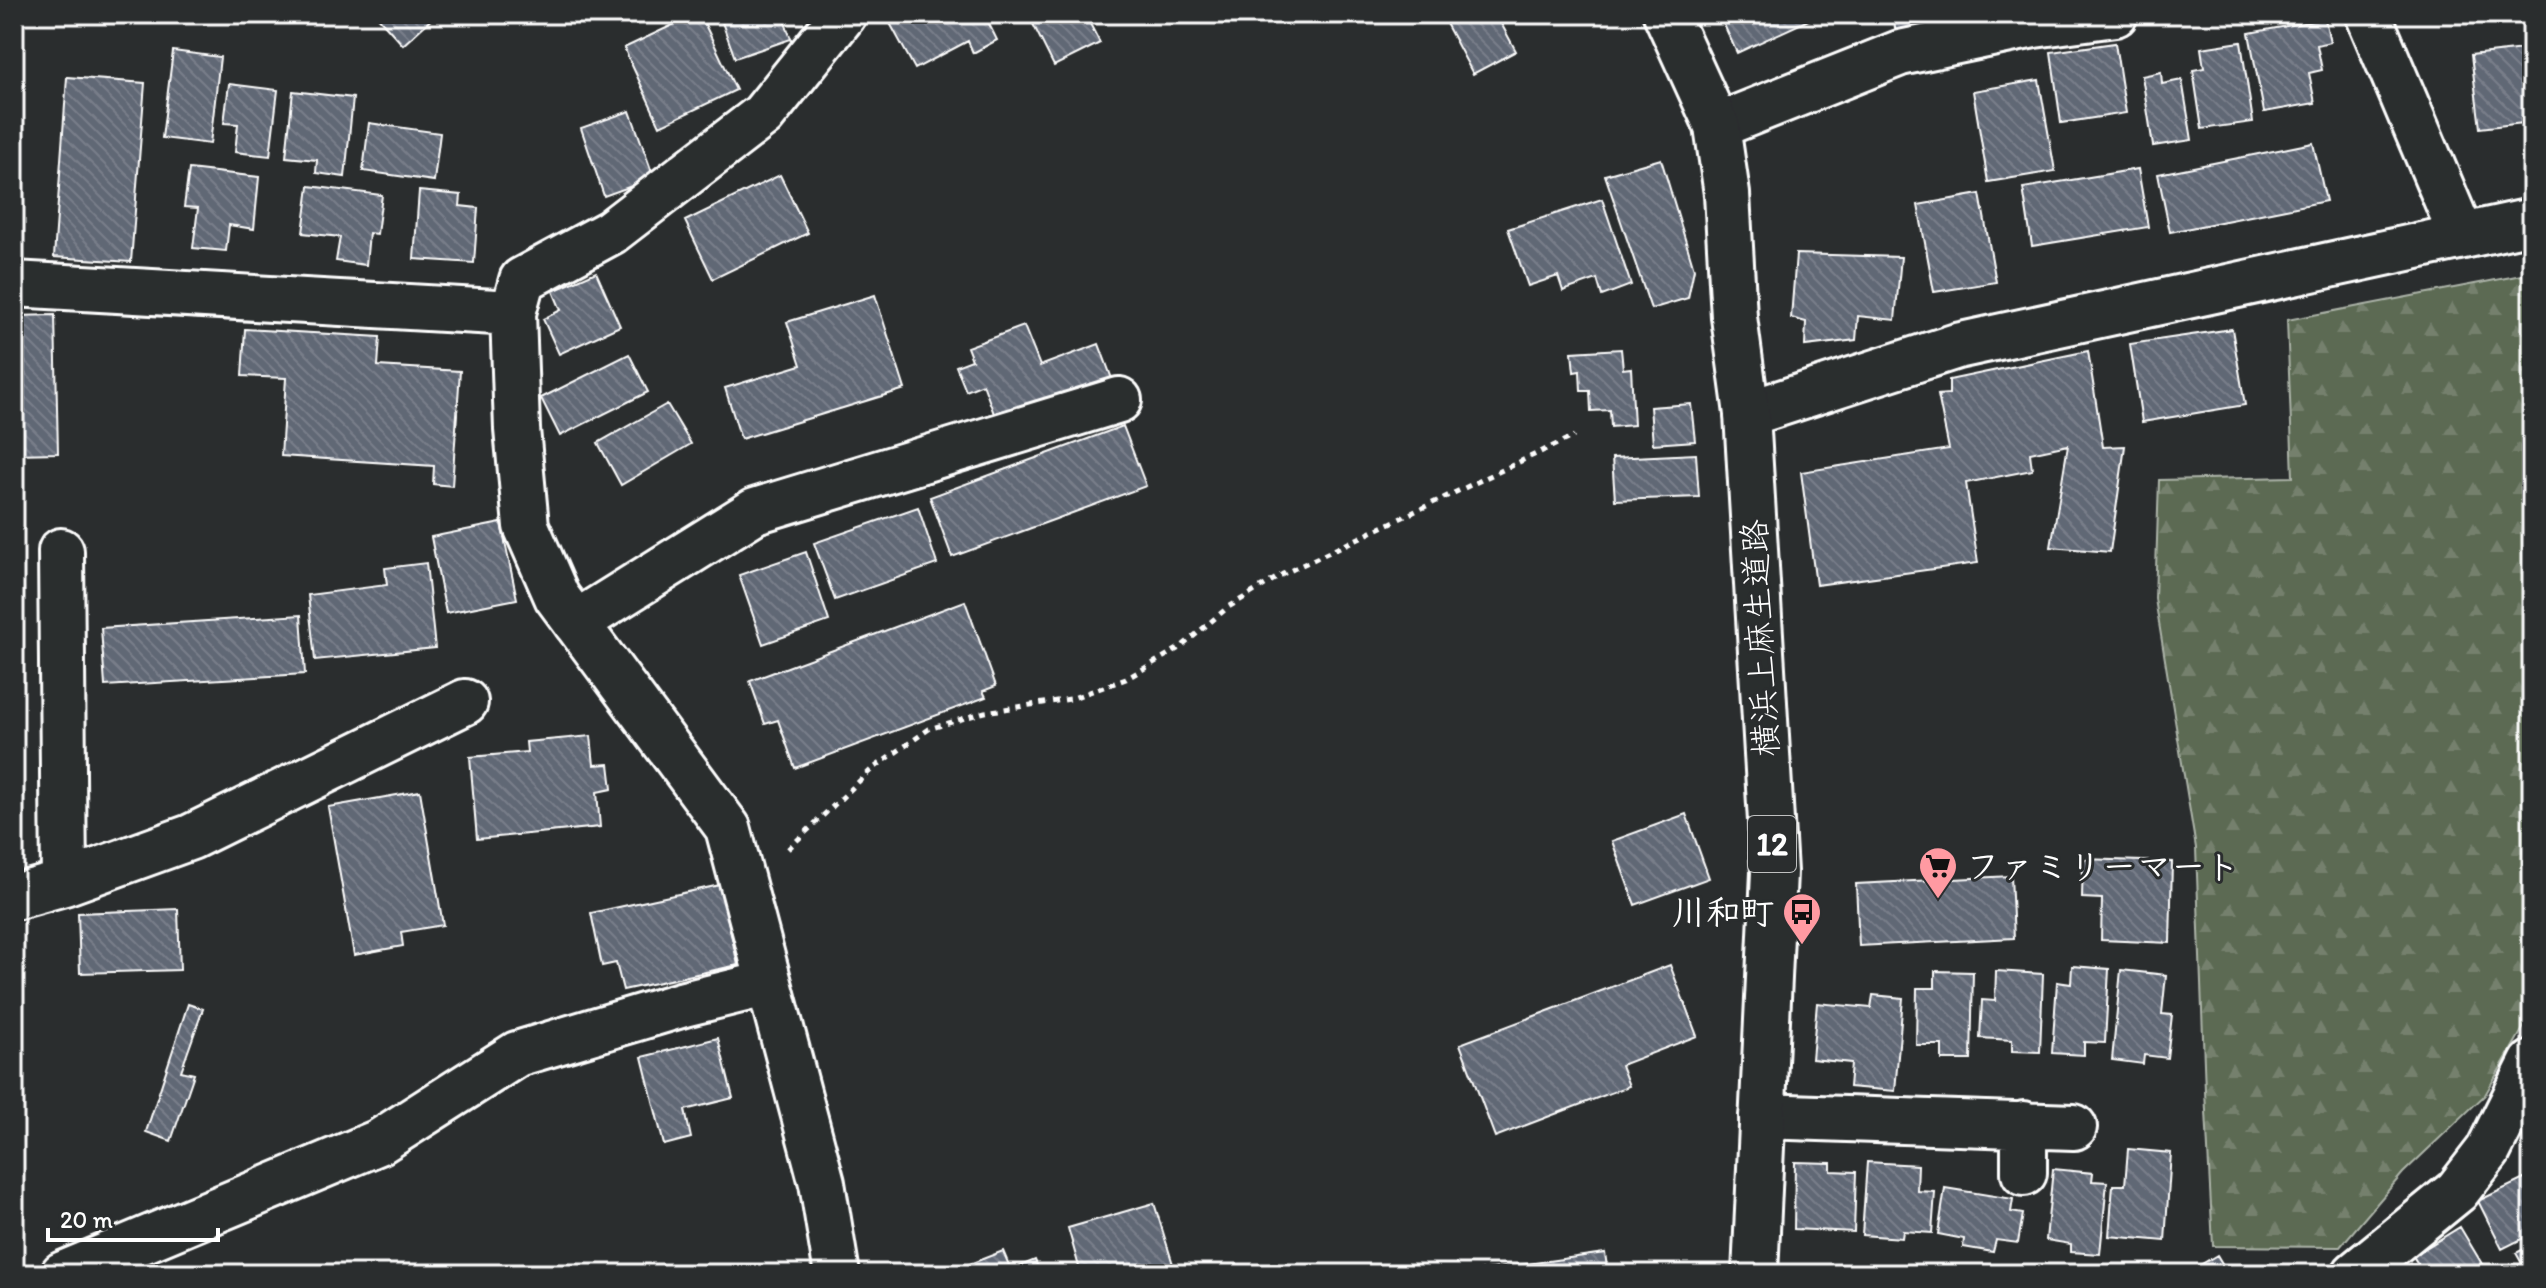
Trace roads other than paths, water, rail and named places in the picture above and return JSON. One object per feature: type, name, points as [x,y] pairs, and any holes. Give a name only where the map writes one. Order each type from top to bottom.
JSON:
[{"type":"street","points":[[837,1274],[822,1183],[728,828],[557,597],[526,526],[517,429],[513,313],[522,280],[611,232],[763,115],[844,14]]},
{"type":"street","name":"横浜上麻生道路","points":[[1666,14],[1717,126],[1727,194],[1734,317],[1747,414],[1774,872],[1755,1274]]},
{"type":"street","points":[[1717,126],[1900,53],[2034,25],[2115,14]]},
{"type":"street","points":[[2368,14],[2461,234]]},
{"type":"street","points":[[1747,414],[1957,346],[2532,221]]},
{"type":"street","points":[[14,284],[513,313]]},
{"type":"street","points":[[576,623],[755,511],[1119,400]]},
{"type":"street","points":[[61,551],[64,883]]},
{"type":"street","points":[[14,897],[64,883],[191,837],[465,702]]},
{"type":"street","points":[[63,1274],[379,1142],[517,1054],[684,1004],[769,983]]},
{"type":"street","points":[[2355,1274],[2457,1191],[2488,1151],[2532,1063]]},
{"type":"street","points":[[1762,1116],[2074,1127]]},
{"type":"street","points":[[2024,1124],[2024,1173]]},
{"type":"place","name":"ファミリーマート","points":[[1938,900]]},
{"type":"place","name":"川和町","points":[[1802,946]]}]
